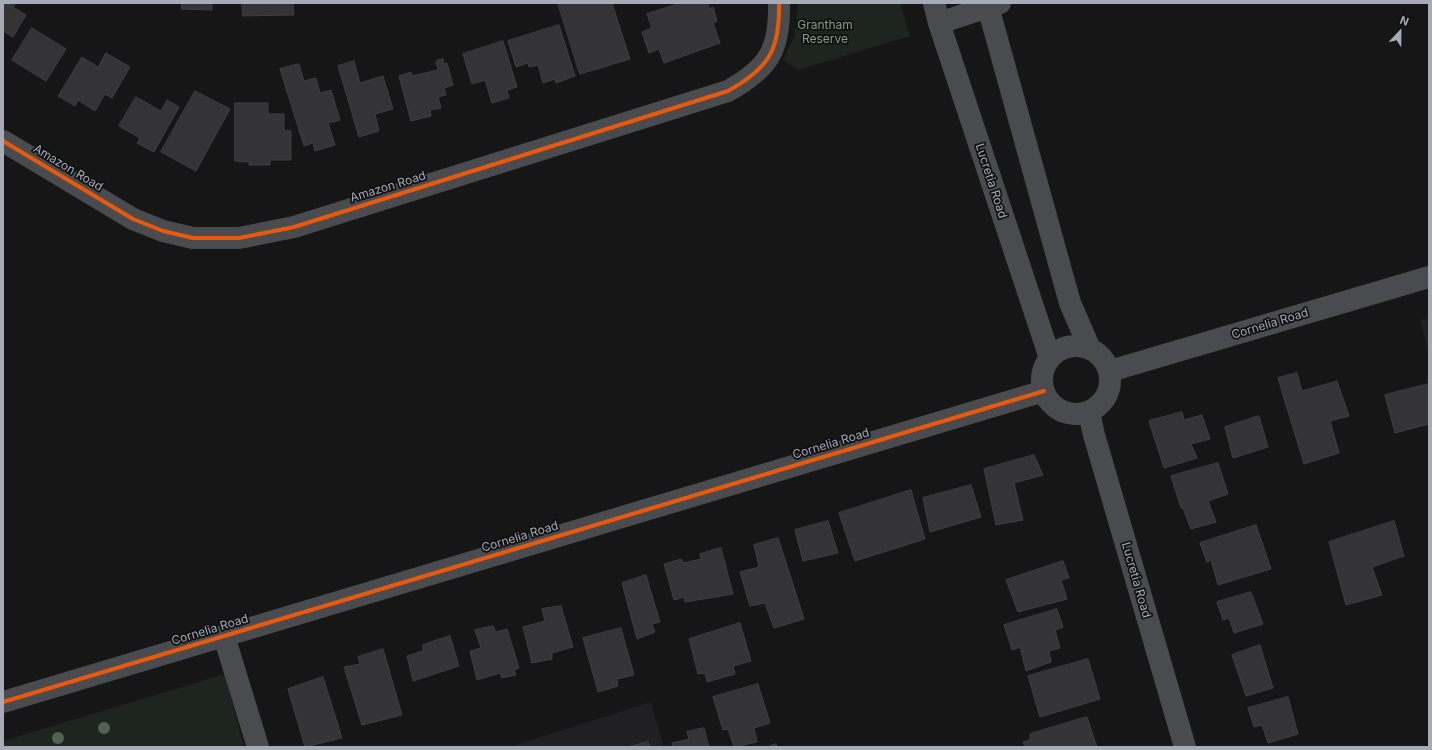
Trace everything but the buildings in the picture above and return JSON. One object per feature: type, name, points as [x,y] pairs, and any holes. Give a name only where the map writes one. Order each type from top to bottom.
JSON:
[{"type":"street","name":"Amazon Road","points":[[3,141],[133,219],[163,231],[193,238],[239,238],[294,227],[728,91],[752,76],[766,62],[774,48],[779,21],[779,3]]},
{"type":"street","points":[[936,13],[992,4],[1070,302],[1090,349]]},
{"type":"street","name":"Lucretia Road","points":[[936,13],[1050,358]]},
{"type":"street","name":"Cornelia Road","points":[[1110,371],[1429,277]]},
{"type":"street","points":[[1070,346],[1082,346],[1090,349],[1103,358],[1110,371],[1110,385],[1106,396],[1099,406],[1089,412],[1078,414],[1065,413],[1055,407],[1047,398],[1042,380],[1044,368],[1050,358],[1059,350],[1070,346]]},
{"type":"street","name":"Cornelia Road","points":[[3,702],[1044,391]]},
{"type":"street","name":"Lucretia Road","points":[[1089,412],[1094,435],[1185,747]]},
{"type":"street","points":[[224,636],[258,747]]},
{"type":"shaded area","points":[[1429,318],[1429,353],[1420,320]]},
{"type":"shaded area","points":[[651,702],[664,747],[509,747]]},
{"type":"green space","name":"Grantham Reserve","points":[[798,3],[900,3],[910,36],[798,70],[783,60],[795,35]]},
{"type":"green space","points":[[225,674],[244,747],[3,747],[3,741]]},
{"type":"cycle path","points":[[3,141],[133,219],[163,231],[193,238],[239,238],[294,227],[728,91],[742,83],[753,74],[769,56],[777,33],[779,3]]},
{"type":"cycle path","points":[[3,702],[1044,391]]}]
